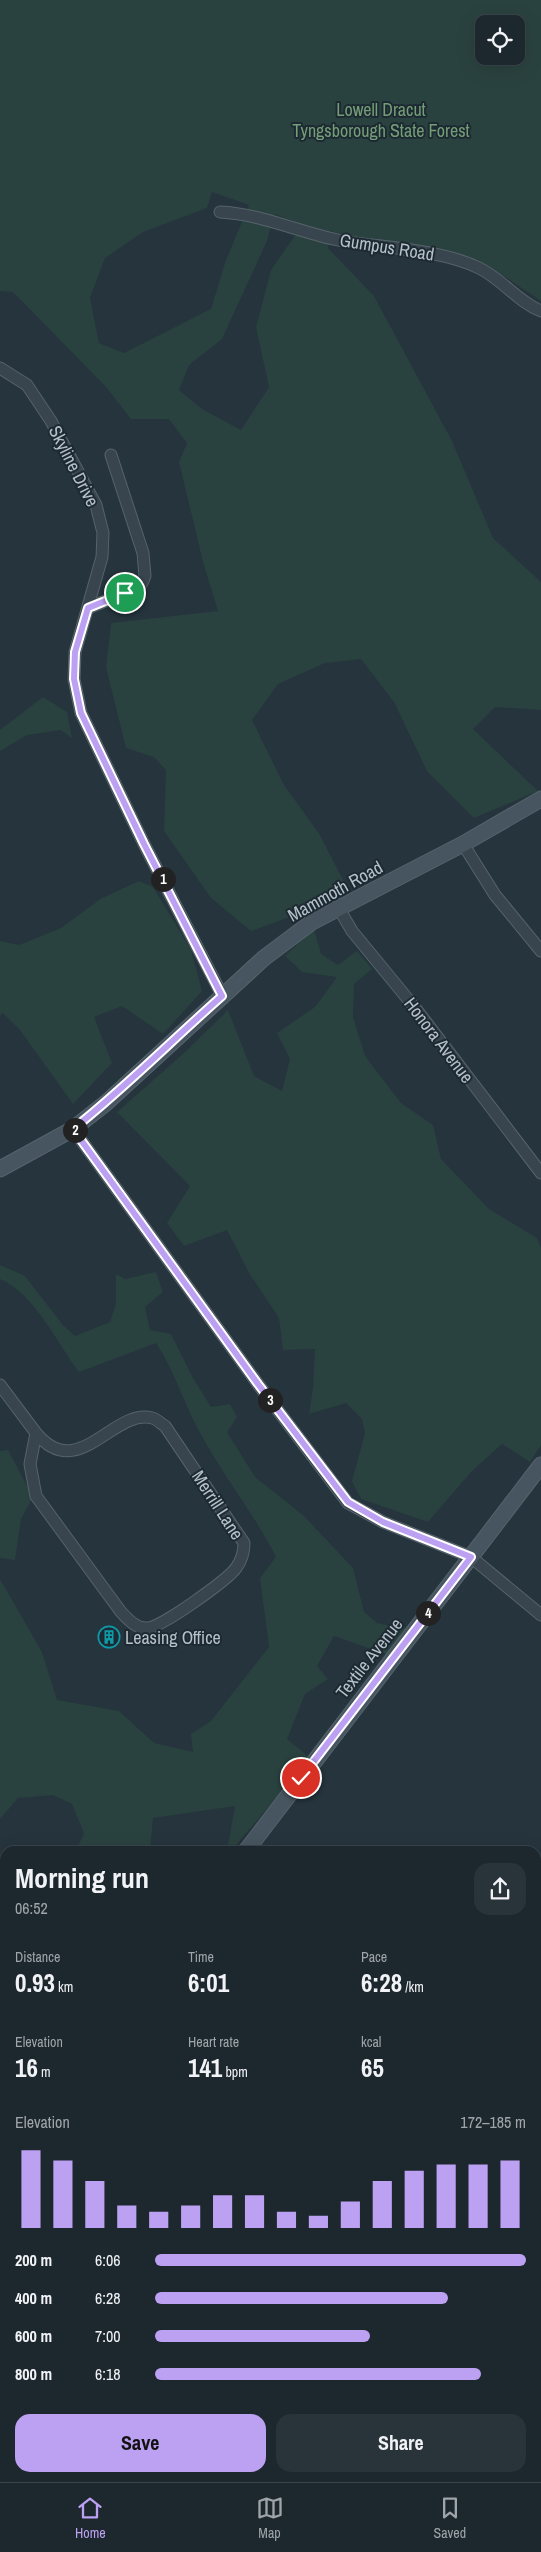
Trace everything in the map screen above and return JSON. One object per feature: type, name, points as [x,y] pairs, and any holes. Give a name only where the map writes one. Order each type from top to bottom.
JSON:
[{"type":"main road","name":"Mammoth Road","points":[[0,1169],[73,1129],[139,1074],[182,1032],[283,942],[338,907],[463,844],[541,800]]},
{"type":"main road","name":"Textile Avenue","points":[[250,1846],[541,1466]]},
{"type":"street","name":"Gumpus Road","points":[[220,212],[272,220],[292,229],[339,240],[446,257],[485,271],[505,284],[533,308],[541,311]]},
{"type":"street","name":"Skyline Drive","points":[[0,368],[27,385],[56,429],[96,505],[103,533],[102,557],[75,652],[74,679],[81,713],[144,844],[222,996]]},
{"type":"street","points":[[88,608],[135,589],[142,583],[145,576],[142,553],[111,455]]},
{"type":"street","points":[[463,844],[495,895],[541,951]]},
{"type":"street","name":"Honora Avenue","points":[[338,907],[352,931],[416,1009],[541,1173]]},
{"type":"street","points":[[73,1129],[263,1391],[348,1502],[383,1522],[471,1557],[541,1615]]},
{"type":"street","name":"Merrill Lane","points":[[0,1385],[36,1433],[54,1448],[68,1451],[82,1448],[128,1422],[140,1418],[154,1418],[170,1433],[244,1543],[240,1562],[228,1577],[162,1624],[145,1629],[136,1625],[121,1612],[36,1496],[30,1464],[36,1433]]},
{"type":"green space","name":"Lowell Dracut Tyngsborough State Forest","points":[[0,0],[541,0],[541,301],[507,278],[480,265],[330,231],[328,248],[374,296],[452,441],[493,538],[541,582],[541,710],[495,707],[473,729],[538,791],[474,818],[427,771],[394,702],[361,659],[325,663],[278,684],[252,720],[284,785],[320,835],[345,884],[308,910],[251,931],[211,898],[164,831],[166,770],[154,757],[126,748],[106,667],[111,623],[218,611],[203,562],[179,462],[187,443],[169,419],[131,419],[106,387],[13,292],[0,291]],"holes":[[[212,192],[249,205],[226,260],[211,309],[124,353],[99,343],[90,298],[105,258],[143,232],[207,208]],[[274,214],[303,224],[271,270],[256,327],[269,387],[241,430],[202,409],[179,390],[189,365],[222,339],[267,241]]]},
{"type":"green space","points":[[43,697],[67,712],[72,738],[61,730],[27,735],[0,751],[0,730]]},
{"type":"green space","points":[[139,881],[153,887],[191,950],[202,991],[163,1034],[122,1006],[94,1017],[112,1063],[73,1104],[20,1030],[3,1013],[0,1015],[0,941],[19,945],[61,928],[102,898]]},
{"type":"green space","points":[[314,929],[321,954],[338,965],[357,951],[372,969],[354,984],[353,1017],[365,1056],[401,1103],[433,1125],[441,1159],[489,1209],[537,1238],[541,1248],[541,1445],[530,1462],[502,1444],[471,1472],[428,1522],[361,1499],[352,1481],[365,1433],[362,1419],[346,1403],[309,1414],[313,1388],[315,1349],[283,1350],[279,1318],[249,1273],[227,1230],[184,1246],[167,1223],[190,1186],[117,1112],[183,1054],[228,1010],[254,1076],[282,1091],[290,1059],[277,1033],[315,1007],[337,977],[302,972],[285,956]]},
{"type":"green space","points":[[0,1265],[25,1276],[63,1325],[75,1336],[110,1322],[116,1304],[116,1274],[125,1279],[156,1272],[163,1292],[145,1307],[150,1330],[171,1334],[193,1378],[211,1407],[230,1404],[237,1417],[227,1432],[255,1477],[304,1516],[353,1568],[364,1612],[377,1623],[407,1629],[391,1656],[334,1636],[317,1666],[328,1679],[305,1694],[287,1739],[310,1758],[235,1846],[228,1846],[235,1806],[153,1818],[150,1846],[78,1846],[84,1833],[72,1804],[53,1795],[18,1798],[0,1819],[0,1579],[42,1652],[57,1700],[119,1711],[154,1743],[193,1752],[191,1734],[211,1721],[269,1647],[260,1578],[276,1557],[207,1445],[156,1343],[79,1372],[44,1320],[24,1295],[0,1279]]},
{"type":"green space","points":[[8,1450],[33,1497],[21,1519],[15,1560],[0,1558],[0,1451]]},
{"type":"place","name":"Leasing Office","points":[[109,1637]]},
{"type":"route","points":[[125,593],[88,608],[75,652],[74,679],[81,713],[120,790],[144,844],[222,996],[139,1074],[73,1129],[258,1384],[348,1502],[383,1522],[471,1557],[301,1778]]}]
